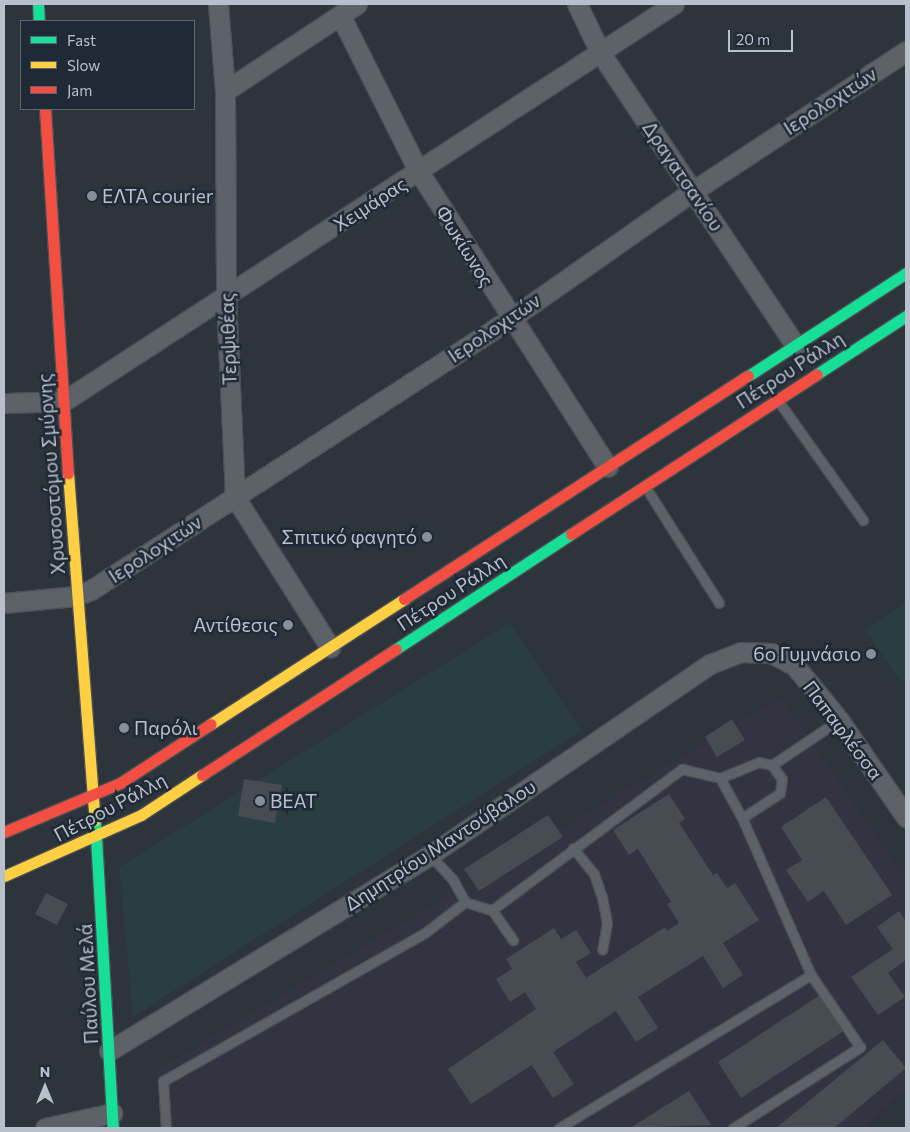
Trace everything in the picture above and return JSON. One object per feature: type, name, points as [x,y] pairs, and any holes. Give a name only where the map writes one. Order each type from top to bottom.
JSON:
[{"type":"main road","points":[[38,4],[39,20]]},
{"type":"main road","name":"Χρυσοστόμου Σμύρνης","points":[[45,110],[76,596],[97,837]]},
{"type":"main road","name":"Πέτρου Ράλλη","points":[[4,832],[94,794],[136,773],[906,274]]},
{"type":"main road","name":"Πέτρου Ράλλη","points":[[4,876],[97,837],[141,815],[906,316]]},
{"type":"main road","name":"Παύλου Μελά","points":[[97,837],[113,1120]]},
{"type":"street","name":"Τερψιθέας","points":[[218,4],[225,92],[226,298],[235,497],[330,647]]},
{"type":"street","points":[[225,92],[357,4]]},
{"type":"street","name":"Δραγατσανίου","points":[[577,4],[601,54],[795,346]]},
{"type":"street","name":"Χειμάρας","points":[[64,400],[226,298],[601,54],[674,4]]},
{"type":"street","name":"Φωκίωνος","points":[[340,15],[419,172],[510,319],[608,467]]},
{"type":"street","name":"Ιερολοχιτών","points":[[76,596],[235,497],[510,319],[693,191],[906,51]]},
{"type":"street","points":[[4,403],[64,400]]},
{"type":"street","points":[[4,603],[76,596]]},
{"type":"street","name":"Δημητρίου Μαντούβαλου","points":[[109,1051],[430,855],[710,664],[744,651],[772,653]]},
{"type":"street","name":"Παπαφλέσσα","points":[[772,653],[795,666],[840,720],[906,817]]},
{"type":"street","points":[[45,1128],[113,1120]]},
{"type":"lane","points":[[777,400],[863,520]]},
{"type":"lane","points":[[645,486],[719,603]]},
{"type":"lane","points":[[772,765],[840,720]]},
{"type":"lane","points":[[492,910],[573,848],[682,769],[720,778],[759,762],[772,765],[782,780],[780,792],[742,818]]},
{"type":"lane","points":[[720,778],[742,818],[811,975],[860,1047],[734,1128]]},
{"type":"lane","points":[[573,848],[594,874],[602,897],[607,923],[602,950]]},
{"type":"lane","points":[[430,855],[453,880],[465,902],[492,910],[513,940]]},
{"type":"lane","points":[[166,1128],[163,1081],[426,932],[465,902]]},
{"type":"lane","points":[[559,1128],[811,975]]},
{"type":"shaded area","points":[[781,697],[906,879],[906,1088],[865,1128],[160,1128],[158,1069]]},
{"type":"green space","points":[[906,602],[906,678],[901,682],[865,630]]},
{"type":"green space","points":[[510,623],[581,731],[133,1017],[119,867]]},
{"type":"building","points":[[732,719],[745,740],[717,757],[705,737]]},
{"type":"building","name":"ΒΕΑΤ","points":[[244,779],[282,785],[275,823],[238,816]]},
{"type":"building","points":[[669,794],[685,819],[679,823],[713,875],[717,873],[727,888],[735,883],[759,920],[723,943],[743,975],[723,988],[703,956],[638,997],[658,1028],[636,1042],[616,1011],[553,1052],[574,1084],[553,1098],[532,1065],[471,1104],[448,1069],[536,1009],[525,992],[510,1002],[496,979],[512,969],[506,959],[554,928],[561,939],[576,930],[591,953],[576,962],[586,978],[665,927],[667,931],[679,923],[667,904],[671,902],[638,849],[629,855],[613,830]]},
{"type":"building","points":[[826,797],[892,895],[846,925],[824,891],[808,902],[786,870],[802,860],[781,827]]},
{"type":"building","points":[[548,815],[563,837],[479,891],[464,869]]},
{"type":"building","points":[[46,893],[68,904],[57,925],[35,914]]},
{"type":"building","points":[[899,911],[906,921],[906,960],[888,973],[905,997],[878,1015],[851,977],[893,949],[877,927]]},
{"type":"building","points":[[820,995],[844,1031],[741,1098],[718,1062]]},
{"type":"building","points":[[883,1040],[906,1068],[834,1128],[776,1128]]},
{"type":"building","points":[[689,1091],[711,1125],[630,1128]]},
{"type":"traffic: fast","points":[[38,4],[39,20]]},
{"type":"traffic: fast","points":[[748,376],[906,273]]},
{"type":"traffic: fast","points":[[817,374],[906,316]]},
{"type":"traffic: fast","points":[[396,649],[571,534]]},
{"type":"traffic: fast","points":[[95,820],[113,1128]]},
{"type":"traffic: slow","points":[[68,473],[95,820]]},
{"type":"traffic: slow","points":[[211,724],[404,599]]},
{"type":"traffic: slow","points":[[4,876],[141,815],[202,775]]},
{"type":"traffic: jam","points":[[45,110],[68,473]]},
{"type":"traffic: jam","points":[[571,534],[817,374]]},
{"type":"traffic: jam","points":[[404,599],[748,376]]},
{"type":"traffic: jam","points":[[202,775],[396,649]]},
{"type":"traffic: jam","points":[[4,832],[120,783],[211,724]]},
{"type":"place","name":"ΕΛΤΑ courier","points":[[92,196]]},
{"type":"place","name":"Σπιτικό φαγητό","points":[[427,537]]},
{"type":"place","name":"Αντίθεσις","points":[[288,625]]},
{"type":"place","name":"6ο Γυμνάσιο","points":[[871,654]]},
{"type":"place","name":"Παρόλι","points":[[124,728]]},
{"type":"place","name":"ΒΕΑΤ","points":[[260,801]]}]
